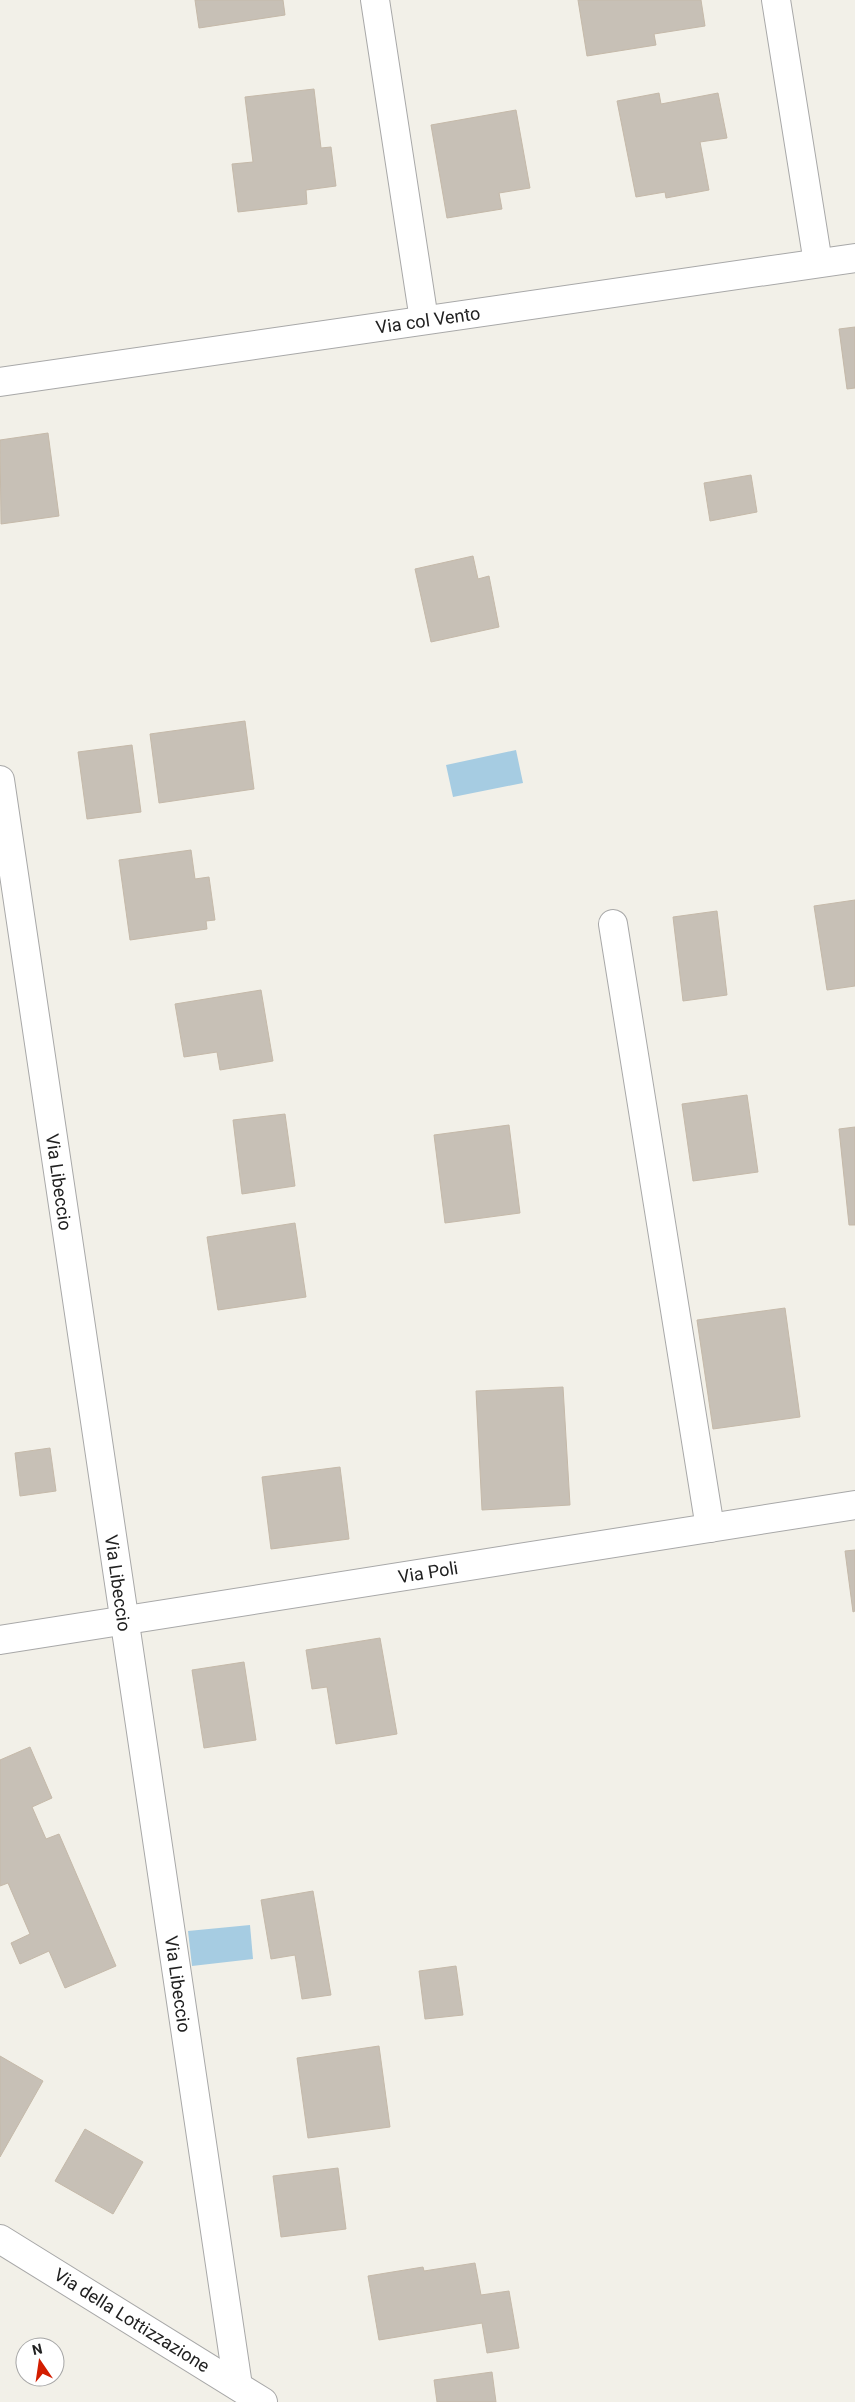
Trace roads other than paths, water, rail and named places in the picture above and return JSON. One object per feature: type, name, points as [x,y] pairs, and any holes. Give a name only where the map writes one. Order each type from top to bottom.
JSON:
[{"type":"street","points":[[375,0],[424,320]]},
{"type":"street","points":[[776,0],[818,263]]},
{"type":"street","name":"Via col Vento","points":[[0,382],[855,258]]},
{"type":"street","name":"Via Libeccio","points":[[0,780],[238,2386]]},
{"type":"street","points":[[613,924],[710,1528]]},
{"type":"street","name":"Via Poli","points":[[0,1640],[855,1505]]},
{"type":"street","name":"Via della Lottizzazione","points":[[0,2239],[264,2402]]},
{"type":"water","points":[[516,750],[523,783],[453,797],[446,765]]},
{"type":"water","points":[[250,1925],[253,1959],[192,1966],[188,1931]]}]
